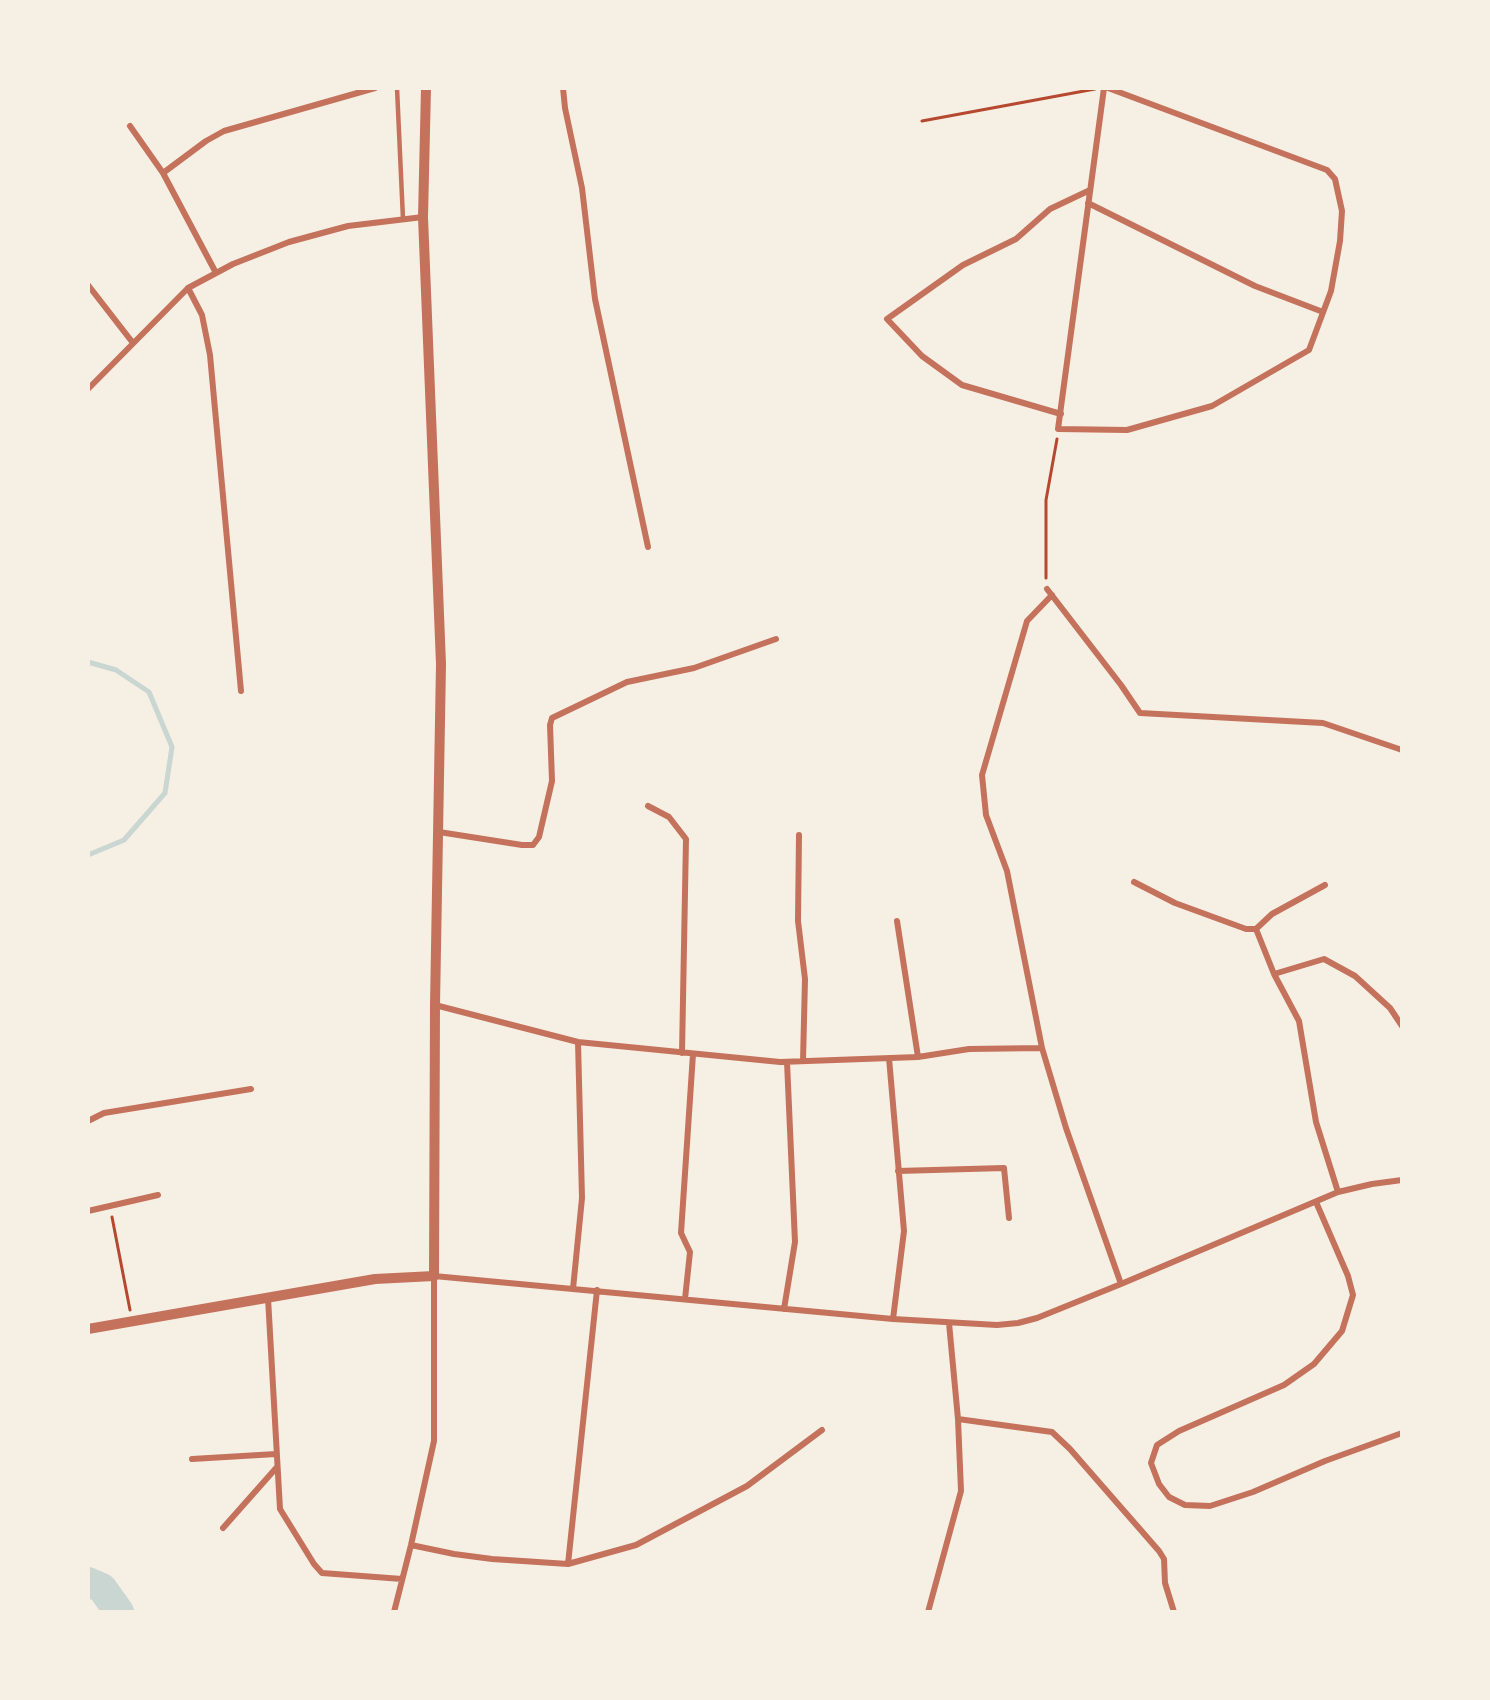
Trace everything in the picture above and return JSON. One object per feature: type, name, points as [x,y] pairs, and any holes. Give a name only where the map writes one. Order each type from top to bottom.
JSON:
[{"type":"street","points":[[163,173],[206,141],[224,131],[375,88]]},
{"type":"street","points":[[394,1611],[434,1441],[435,1005],[441,664],[423,217],[426,88]]},
{"type":"street","points":[[563,88],[582,188],[595,299],[648,547]]},
{"type":"street","points":[[1106,88],[1327,170],[1335,179],[1342,211],[1340,241],[1331,291],[1309,350],[1212,406],[1127,430],[1058,429],[1090,190],[1106,88]]},
{"type":"street","points":[[130,126],[163,173],[216,273]]},
{"type":"street","points":[[1061,414],[962,385],[922,356],[887,320],[963,265],[1016,239],[1050,209],[1090,190]]},
{"type":"street","points":[[1088,203],[1256,286],[1323,312]]},
{"type":"street","points":[[88,389],[188,288],[233,264],[289,242],[348,226],[423,217]]},
{"type":"street","points":[[88,285],[133,343]]},
{"type":"street","points":[[188,288],[201,315],[210,355],[241,691]]},
{"type":"street","points":[[1047,589],[1140,713],[1323,723],[1401,750]]},
{"type":"street","points":[[1052,595],[1027,621],[982,774],[986,815],[1007,871],[1042,1048],[1066,1128],[1121,1284]]},
{"type":"street","points":[[439,832],[533,845],[539,837],[552,781],[550,725],[552,718],[627,682],[694,668],[776,639]]},
{"type":"street","points":[[648,806],[669,816],[686,839],[682,1053]]},
{"type":"street","points":[[799,835],[798,921],[805,979],[803,1061]]},
{"type":"street","points":[[1134,882],[1175,903],[1246,929],[1256,929],[1272,914],[1324,885]]},
{"type":"street","points":[[897,921],[918,1057]]},
{"type":"street","points":[[1256,929],[1274,974],[1299,1021],[1316,1122],[1338,1192]]},
{"type":"street","points":[[1274,974],[1324,959],[1355,976],[1390,1008],[1401,1026]]},
{"type":"street","points":[[435,1005],[578,1042],[787,1062],[918,1057],[969,1048],[1042,1048]]},
{"type":"street","points":[[573,1289],[582,1198],[578,1042]]},
{"type":"street","points":[[685,1299],[690,1252],[681,1233],[693,1054]]},
{"type":"street","points":[[888,1058],[904,1231],[892,1318]]},
{"type":"street","points":[[784,1309],[795,1242],[787,1062]]},
{"type":"street","points":[[88,1121],[104,1113],[251,1089]]},
{"type":"street","points":[[898,1171],[1004,1168],[1009,1218]]},
{"type":"street","points":[[88,1329],[375,1279],[434,1276],[949,1323],[997,1325],[1018,1323],[1037,1318],[1121,1284],[1338,1192],[1401,1180]]},
{"type":"street","points":[[88,1211],[158,1195]]},
{"type":"street","points":[[1316,1202],[1348,1276],[1353,1295],[1342,1331],[1314,1364],[1284,1385],[1179,1431],[1157,1445],[1151,1463],[1159,1484],[1169,1497],[1185,1505],[1210,1506],[1253,1492],[1325,1461],[1401,1434]]},
{"type":"street","points":[[568,1564],[597,1290]]},
{"type":"street","points":[[268,1298],[280,1509],[322,1573],[402,1579]]},
{"type":"street","points":[[928,1611],[961,1491],[958,1419],[949,1323]]},
{"type":"street","points":[[958,1419],[1052,1432],[1070,1449],[1159,1551],[1164,1559],[1165,1583],[1174,1611]]},
{"type":"street","points":[[411,1545],[454,1554],[568,1564],[636,1545],[747,1486],[822,1430]]},
{"type":"street","points":[[192,1459],[276,1454]]},
{"type":"street","points":[[224,1528],[277,1467]]},
{"type":"lane","points":[[397,88],[403,219]]},
{"type":"path","points":[[922,121],[1097,88]]},
{"type":"path","points":[[1047,589],[1044,570],[1046,500],[1058,429]]},
{"type":"path","points":[[110,1206],[132,1322]]},
{"type":"waterway","points":[[88,662],[116,670],[149,692],[172,747],[165,793],[124,840],[88,855]]},
{"type":"waterway","points":[[88,1582],[102,1588],[119,1612]]}]
